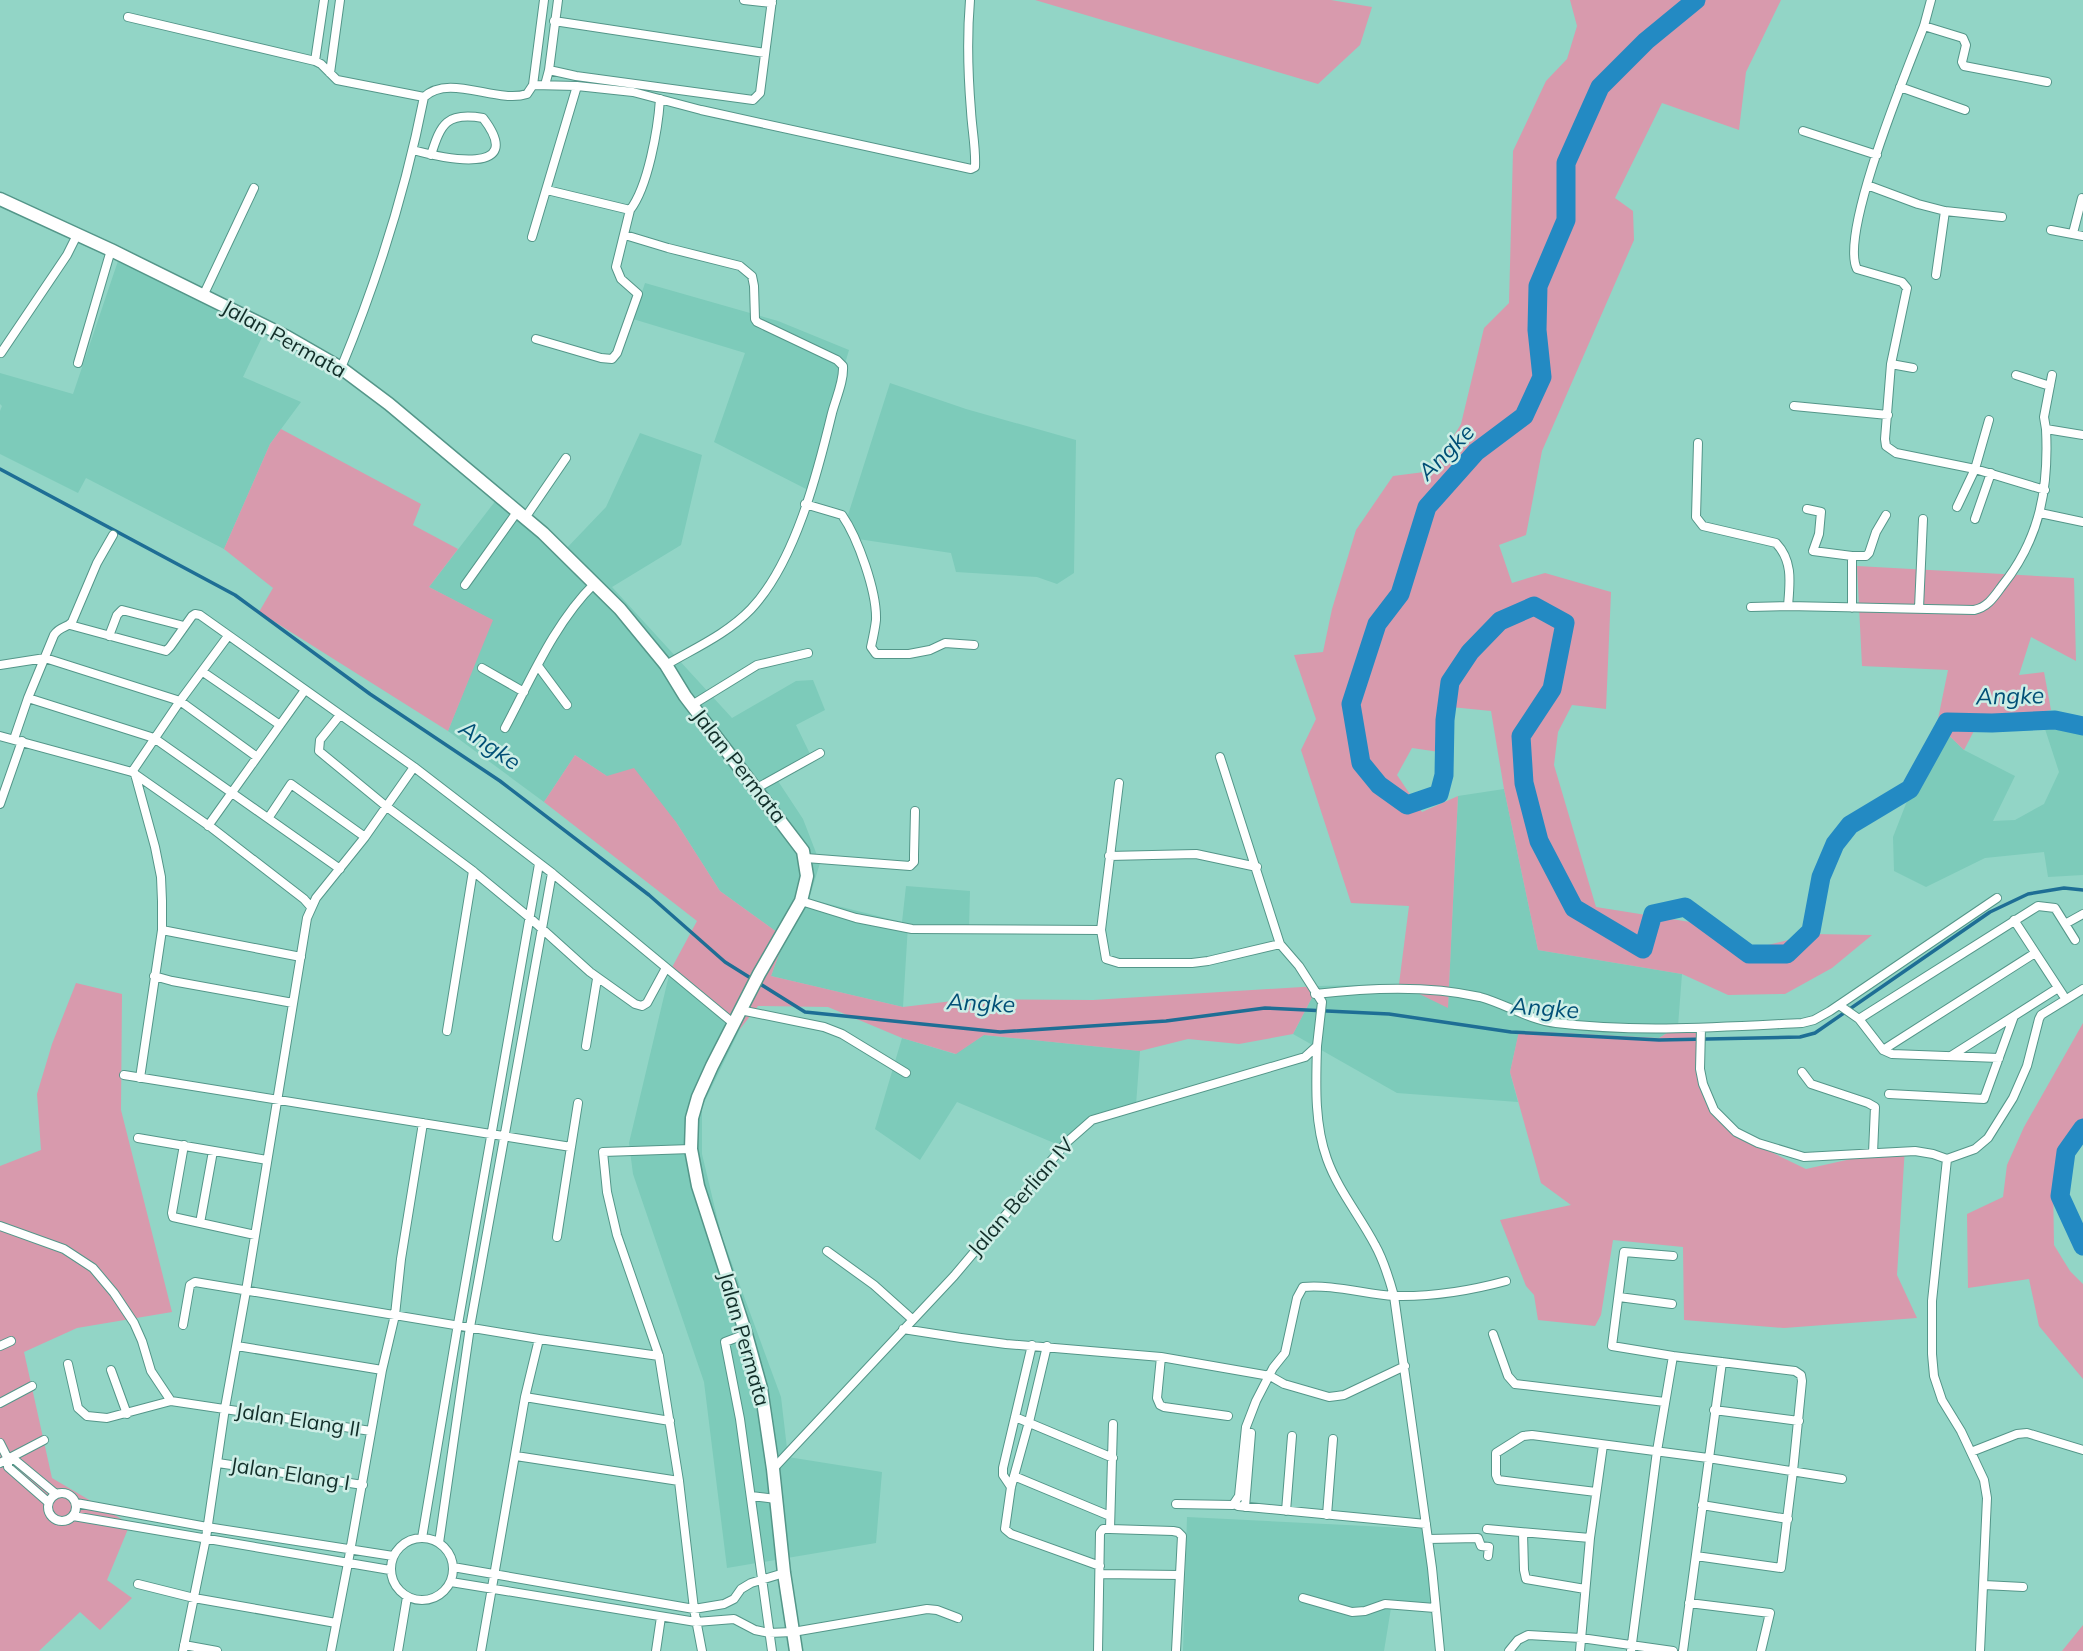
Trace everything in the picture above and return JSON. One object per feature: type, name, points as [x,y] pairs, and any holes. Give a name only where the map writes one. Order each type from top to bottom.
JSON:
[{"type":"main road","name":"Jalan Permata","points":[[0,199],[111,250],[287,337],[341,368],[389,404],[521,515],[620,609],[666,665],[692,705],[800,844],[806,858],[807,876],[801,901],[733,1023],[698,1097],[692,1118],[691,1149],[698,1186],[746,1334],[763,1399],[796,1651]]},
{"type":"street","points":[[315,61],[324,0]]},
{"type":"street","points":[[330,73],[340,0]]},
{"type":"street","points":[[341,368],[364,314],[413,150],[424,97],[436,89],[451,88],[522,96],[530,91],[544,0]]},
{"type":"street","points":[[545,85],[550,70],[558,0]]},
{"type":"street","points":[[550,70],[576,76],[753,100],[760,93],[772,2],[744,0]]},
{"type":"street","points":[[533,85],[578,86],[633,92],[714,113],[971,169],[975,167],[976,157],[971,108],[968,23],[970,0]]},
{"type":"street","points":[[1931,0],[1867,185],[1854,239],[1855,266],[1860,271],[1902,282],[1907,288],[1891,364],[1885,439],[1889,450],[1975,468],[2045,490]]},
{"type":"street","points":[[128,17],[315,61],[337,80],[424,97]]},
{"type":"street","points":[[554,21],[765,53]]},
{"type":"street","points":[[1924,26],[1963,38],[1966,45],[1962,62],[1964,66],[2047,82]]},
{"type":"street","points":[[532,237],[578,86]]},
{"type":"street","points":[[1900,87],[1965,110]]},
{"type":"street","points":[[536,339],[601,358],[612,359],[617,353],[638,294],[621,279],[616,267],[630,210],[644,183],[660,99]]},
{"type":"street","points":[[413,150],[430,155],[466,160],[481,159],[494,152],[497,143],[483,118],[453,118],[446,121],[430,155]]},
{"type":"street","points":[[1802,131],[1877,155]]},
{"type":"street","points":[[1867,185],[1945,211],[2002,217]]},
{"type":"street","points":[[203,296],[254,188]]},
{"type":"street","points":[[547,190],[630,210]]},
{"type":"street","points":[[2073,233],[2082,198]]},
{"type":"street","points":[[1936,275],[1945,211]]},
{"type":"street","points":[[2051,230],[2083,236]]},
{"type":"street","points":[[1,353],[67,256],[78,235]]},
{"type":"street","points":[[625,235],[740,266],[752,276],[755,320],[841,363],[843,371],[821,456],[805,504],[785,557],[768,588],[736,623],[666,665]]},
{"type":"street","points":[[78,363],[111,250]]},
{"type":"street","points":[[1891,364],[1913,368]]},
{"type":"street","points":[[2016,375],[2050,386]]},
{"type":"street","points":[[1751,607],[1983,608],[2024,556],[2040,513],[2045,490],[2044,417],[2052,375]]},
{"type":"street","points":[[1794,406],[1888,415]]},
{"type":"street","points":[[1957,507],[1975,468],[1989,420]]},
{"type":"street","points":[[2046,429],[2083,435]]},
{"type":"street","points":[[1698,443],[1696,517],[1703,526],[1776,543],[1784,551],[1788,561],[1788,606]]},
{"type":"street","points":[[465,585],[566,458]]},
{"type":"street","points":[[1975,519],[1991,473]]},
{"type":"street","points":[[805,504],[842,515],[860,551],[871,584],[876,618],[871,648],[873,651],[909,654],[930,650],[945,643],[974,645]]},
{"type":"street","points":[[1807,509],[1821,512],[1819,534],[1813,551],[1852,556],[1866,556],[1886,515]]},
{"type":"street","points":[[2040,513],[2083,522]]},
{"type":"street","points":[[1919,608],[1923,519]]},
{"type":"street","points":[[69,625],[113,535]]},
{"type":"street","points":[[1852,556],[1852,608]]},
{"type":"street","points":[[505,728],[556,633],[595,583]]},
{"type":"street","points":[[109,636],[117,615],[122,610],[184,626]]},
{"type":"street","points":[[0,804],[28,698],[61,627],[69,625],[166,651],[192,616],[197,614],[414,767],[552,873],[733,1023]]},
{"type":"street","points":[[140,1078],[162,930],[160,877],[134,773],[154,738],[228,636]]},
{"type":"street","points":[[692,705],[758,665],[808,653]]},
{"type":"street","points":[[0,665],[45,658],[180,701],[257,757]]},
{"type":"street","points":[[538,666],[567,705]]},
{"type":"street","points":[[481,668],[524,692]]},
{"type":"street","points":[[204,672],[280,725]]},
{"type":"street","points":[[208,826],[304,690]]},
{"type":"street","points":[[28,698],[154,738],[340,869]]},
{"type":"street","points":[[340,715],[320,740],[319,751],[387,807],[473,871],[597,979],[642,1006],[666,968]]},
{"type":"street","points":[[0,736],[134,773],[208,826],[311,907]]},
{"type":"street","points":[[757,788],[820,753]]},
{"type":"street","points":[[1220,757],[1280,944],[1299,966],[1322,1002],[1317,1046],[1321,1138],[1328,1161],[1344,1194],[1385,1264],[1394,1296],[1428,1539],[1440,1651]]},
{"type":"street","points":[[217,1651],[184,1648],[206,1538],[225,1408],[307,918],[311,907],[414,767]]},
{"type":"street","points":[[1119,783],[1101,930],[1106,959],[1119,962],[1208,961],[1280,944]]},
{"type":"street","points":[[269,817],[291,784],[365,837]]},
{"type":"street","points":[[806,858],[910,866],[914,862],[915,811]]},
{"type":"street","points":[[1109,856],[1196,854],[1257,867]]},
{"type":"street","points":[[422,1538],[539,864]]},
{"type":"street","points":[[447,1031],[473,871]]},
{"type":"street","points":[[439,1543],[470,1327],[552,873]]},
{"type":"street","points":[[1315,994],[1363,989],[1443,992],[1483,998],[1539,1020],[1556,1023],[1701,1028],[1802,1023],[1841,1006],[1997,898]]},
{"type":"street","points":[[801,901],[856,918],[912,929],[1101,930]]},
{"type":"street","points":[[1855,1016],[2038,906],[2055,908],[2076,940]]},
{"type":"street","points":[[2065,924],[2083,914]]},
{"type":"street","points":[[1951,1056],[2060,991],[2014,920]]},
{"type":"street","points":[[162,930],[301,957]]},
{"type":"street","points":[[1883,1050],[2035,953]]},
{"type":"street","points":[[154,976],[293,1003]]},
{"type":"street","points":[[586,1046],[597,979]]},
{"type":"street","points":[[1701,1028],[1701,1076],[1708,1097],[1714,1110],[1736,1132],[1758,1143],[1804,1157],[1916,1151],[1947,1159],[1975,1149],[1988,1138],[2013,1098],[2023,1076],[2041,1015],[2083,989]]},
{"type":"street","points":[[743,1004],[842,1034],[906,1073]]},
{"type":"street","points":[[1841,1006],[1855,1016],[1883,1050],[1892,1054],[1999,1058]]},
{"type":"street","points":[[1889,1094],[1984,1099],[2014,1016]]},
{"type":"street","name":"Jalan Berlian IV","points":[[773,1469],[954,1276],[1067,1142],[1091,1120],[1305,1057],[1317,1046]]},
{"type":"street","points":[[1802,1072],[1811,1084],[1875,1107],[1873,1153]]},
{"type":"street","points":[[124,1075],[571,1147]]},
{"type":"street","points":[[558,1237],[578,1103]]},
{"type":"street","points":[[331,1651],[382,1370],[395,1315],[401,1259],[423,1123]]},
{"type":"street","points":[[138,1138],[267,1160]]},
{"type":"street","points":[[184,1145],[172,1215],[255,1235]]},
{"type":"street","points":[[691,1149],[603,1152],[607,1192],[617,1235],[659,1356],[702,1651]]},
{"type":"street","points":[[200,1223],[213,1151]]},
{"type":"street","points":[[1947,1159],[1932,1301],[1932,1354],[1934,1376],[1942,1400],[1984,1480],[1987,1498],[1980,1651]]},
{"type":"street","points":[[0,1226],[64,1249],[93,1268],[134,1323],[151,1371],[172,1401],[107,1418],[82,1413],[78,1408],[68,1364]]},
{"type":"street","points":[[827,1251],[874,1285],[912,1319]]},
{"type":"street","points":[[1673,1256],[1624,1252],[1612,1346],[1799,1372],[1802,1381],[1781,1568],[1696,1556]]},
{"type":"street","points":[[1176,1504],[1233,1505],[1237,1501],[1246,1427],[1273,1368],[1286,1353],[1297,1297],[1303,1287],[1394,1296],[1454,1293],[1506,1281]]},
{"type":"street","points":[[183,1325],[192,1282],[659,1356]]},
{"type":"street","points":[[1619,1297],[1672,1304]]},
{"type":"street","points":[[903,1328],[961,1338],[1161,1357],[1270,1376],[1284,1384],[1329,1397],[1345,1395],[1405,1366]]},
{"type":"street","points":[[746,1334],[725,1342],[740,1419],[772,1651]]},
{"type":"street","points":[[1493,1334],[1508,1376],[1514,1384],[1665,1402]]},
{"type":"street","points":[[481,1651],[525,1397],[539,1339]]},
{"type":"street","points":[[0,1346],[10,1341]]},
{"type":"street","points":[[1011,1487],[1003,1475],[1003,1468],[1032,1345]]},
{"type":"street","points":[[237,1346],[382,1370]]},
{"type":"street","points":[[1047,1346],[1011,1487],[1004,1524],[1007,1532],[1100,1570],[1179,1575]]},
{"type":"street","points":[[1632,1648],[1657,1451],[1673,1356]]},
{"type":"street","points":[[1161,1357],[1157,1398],[1160,1405],[1228,1416]]},
{"type":"street","points":[[1683,1651],[1722,1362]]},
{"type":"street","points":[[111,1370],[128,1414]]},
{"type":"street","points":[[0,1403],[33,1386]]},
{"type":"street","points":[[525,1397],[670,1421]]},
{"type":"street","name":"Jalan Elang II","points":[[172,1401],[371,1431]]},
{"type":"street","points":[[1714,1410],[1799,1421]]},
{"type":"street","points":[[1015,1417],[1113,1458]]},
{"type":"street","points":[[1110,1529],[1113,1424]]},
{"type":"street","points":[[1251,1433],[1242,1507],[1426,1524]]},
{"type":"street","points":[[1971,1452],[2017,1434],[2027,1433],[2083,1450]]},
{"type":"street","points":[[1286,1511],[1292,1436]]},
{"type":"street","points":[[1596,1492],[1498,1480],[1496,1453],[1528,1436],[1657,1451],[1842,1479]]},
{"type":"street","points":[[1327,1514],[1333,1439]]},
{"type":"street","points":[[4,1460],[44,1440]]},
{"type":"street","points":[[0,1443],[8,1467],[48,1502]]},
{"type":"street","points":[[1580,1651],[1590,1538],[1603,1445]]},
{"type":"street","points":[[516,1455],[679,1481]]},
{"type":"street","points":[[4,1460],[15,1460],[56,1494],[68,1494],[76,1503],[393,1556]]},
{"type":"street","name":"Jalan Elang I","points":[[218,1462],[363,1485]]},
{"type":"street","points":[[1014,1476],[1110,1516]]},
{"type":"street","points":[[56,1494],[48,1502],[48,1511],[53,1518],[61,1521],[70,1519],[76,1503]]},
{"type":"street","points":[[751,1496],[776,1499]]},
{"type":"street","points":[[1702,1505],[1788,1519]]},
{"type":"street","points":[[73,1516],[390,1570]]},
{"type":"street","points":[[1098,1651],[1100,1533],[1110,1529],[1178,1532],[1182,1536],[1176,1651]]},
{"type":"street","points":[[1487,1529],[1590,1538]]},
{"type":"street","points":[[1524,1533],[1526,1579],[1585,1589]]},
{"type":"street","points":[[422,1538],[439,1543],[449,1553],[453,1567],[451,1582],[442,1594],[428,1600],[414,1600],[395,1586],[390,1570],[393,1556],[402,1545],[422,1538]]},
{"type":"street","points":[[1428,1539],[1478,1538],[1481,1546],[1489,1546],[1488,1556]]},
{"type":"street","points":[[453,1567],[694,1609],[730,1601],[751,1583],[784,1573]]},
{"type":"street","points":[[451,1582],[696,1622],[734,1619],[755,1630],[769,1633],[793,1632],[927,1609],[958,1618]]},
{"type":"street","points":[[138,1584],[194,1598],[335,1623]]},
{"type":"street","points":[[1984,1585],[2023,1587]]},
{"type":"street","points":[[398,1651],[407,1597]]},
{"type":"street","points":[[1303,1598],[1352,1612],[1385,1604],[1435,1608]]},
{"type":"street","points":[[1689,1603],[1770,1613],[1761,1651]]},
{"type":"street","points":[[656,1651],[661,1617]]},
{"type":"street","points":[[1509,1651],[1518,1640],[1528,1635],[1581,1638],[1632,1648],[1673,1651]]},
{"type":"shaded area","points":[[1035,0],[1331,0],[1372,7],[1360,45],[1318,84]]},
{"type":"shaded area","points":[[1570,0],[1781,0],[1746,72],[1739,130],[1662,103],[1615,198],[1633,211],[1634,240],[1542,451],[1526,535],[1499,545],[1512,583],[1545,573],[1611,592],[1606,709],[1572,705],[1558,732],[1554,765],[1596,907],[1728,928],[1748,950],[1813,934],[1872,935],[1832,968],[1785,994],[1728,995],[1682,974],[1538,950],[1504,789],[1491,711],[1451,707],[1446,753],[1412,748],[1397,775],[1422,812],[1458,796],[1448,1008],[1399,984],[1409,906],[1351,903],[1301,750],[1316,719],[1294,655],[1323,652],[1332,609],[1356,530],[1393,476],[1432,471],[1461,424],[1484,328],[1509,303],[1513,151],[1546,81],[1567,59],[1577,26]]},
{"type":"shaded area","points":[[118,261],[266,329],[243,377],[301,402],[270,444],[224,549],[86,478],[78,493],[0,454],[0,373],[73,394]]},
{"type":"shaded area","points":[[645,283],[778,321],[849,350],[808,490],[714,442],[745,353],[633,319]]},
{"type":"shaded area","points":[[890,383],[966,409],[1076,440],[1074,573],[1057,584],[1037,577],[956,572],[951,553],[858,539],[848,515]]},
{"type":"shaded area","points":[[281,429],[421,504],[413,525],[458,549],[429,587],[493,620],[448,731],[259,612],[273,588],[224,549],[270,444]]},
{"type":"shaded area","points":[[640,433],[702,455],[681,545],[612,587],[732,718],[796,681],[813,680],[825,710],[796,725],[810,754],[774,775],[803,819],[820,863],[809,899],[902,922],[906,886],[970,891],[969,928],[908,925],[903,1007],[771,976],[785,938],[720,891],[676,822],[575,755],[544,802],[448,731],[492,620],[429,587],[500,495],[563,552],[606,507]]},
{"type":"shaded area","points":[[1857,566],[2074,578],[2076,661],[2031,637],[2019,675],[2044,672],[2051,710],[1977,725],[1964,750],[1937,724],[1948,670],[1862,666]]},
{"type":"shaded area","points":[[1937,724],[1964,750],[2015,776],[1993,821],[2015,820],[2044,804],[2059,772],[2045,729],[2083,731],[2083,875],[2048,877],[2044,852],[1985,858],[1926,887],[1894,871],[1893,837]]},
{"type":"shaded area","points":[[575,755],[607,776],[634,768],[676,822],[720,891],[785,938],[771,976],[903,1007],[969,999],[1093,1000],[1318,986],[1293,1034],[1239,1044],[1188,1039],[1140,1051],[984,1035],[956,1054],[902,1038],[828,1007],[758,1006],[740,1029],[670,971],[697,921],[544,802]]},
{"type":"shaded area","points":[[1504,789],[1538,950],[1682,974],[1678,1026],[1659,1038],[1519,1032],[1510,1072],[1518,1102],[1397,1093],[1293,1034],[1318,986],[1399,984],[1448,1007],[1458,796]]},
{"type":"shaded area","points":[[670,971],[740,1029],[702,1107],[702,1154],[721,1234],[781,1397],[788,1457],[882,1472],[876,1543],[727,1568],[704,1382],[633,1174],[629,1143]]},
{"type":"shaded area","points":[[76,983],[122,994],[121,1110],[172,1312],[77,1328],[24,1352],[52,1478],[130,1524],[107,1580],[132,1598],[100,1630],[80,1612],[39,1651],[0,1651],[0,1166],[41,1150],[37,1094],[52,1044]]},
{"type":"shaded area","points":[[2083,1023],[2083,1121],[2077,1128],[2053,1183],[2054,1245],[2070,1271],[2083,1284],[2083,1379],[2039,1326],[2029,1279],[1968,1288],[1967,1214],[2003,1197],[2007,1165],[2024,1127]]},
{"type":"shaded area","points":[[1678,1026],[1699,1026],[1709,1109],[1734,1134],[1806,1169],[1905,1147],[1897,1275],[1917,1318],[1784,1328],[1684,1320],[1683,1247],[1613,1240],[1601,1315],[1595,1326],[1538,1320],[1534,1295],[1526,1286],[1500,1220],[1571,1205],[1541,1183],[1510,1072],[1519,1031],[1659,1038]]},
{"type":"shaded area","points":[[984,1035],[1140,1051],[1136,1105],[1090,1124],[1066,1148],[957,1102],[920,1160],[875,1129],[902,1038],[955,1054]]},
{"type":"shaded area","points":[[1187,1517],[1426,1529],[1433,1603],[1392,1602],[1384,1651],[1183,1651]]},
{"type":"shaded area","points":[[2083,1625],[2083,1651],[2062,1651]]},
{"type":"waterway","name":"Angke","points":[[1696,0],[1646,41],[1600,87],[1566,163],[1566,220],[1538,286],[1537,330],[1542,377],[1524,416],[1476,452],[1427,507],[1400,594],[1377,624],[1351,704],[1361,763],[1379,785],[1407,805],[1439,794],[1444,775],[1445,720],[1450,682],[1470,652],[1500,621],[1534,606],[1565,623],[1552,689],[1521,736],[1524,783],[1539,841],[1574,908],[1643,949],[1653,914],[1685,907],[1749,954],[1787,954],[1811,931],[1821,877],[1835,844],[1850,825],[1910,789],[1947,722],[2055,720],[2083,726]]},
{"type":"waterway","name":"Angke","points":[[0,469],[235,595],[370,694],[500,781],[649,895],[725,962],[805,1012],[1000,1032],[1166,1021],[1265,1008],[1389,1014],[1511,1032],[1659,1040],[1800,1037],[1815,1033],[1990,912],[2028,894],[2064,888],[2083,890]]},
{"type":"waterway","name":"Angke","points":[[2083,1128],[2066,1152],[2060,1196],[2083,1246]]}]
